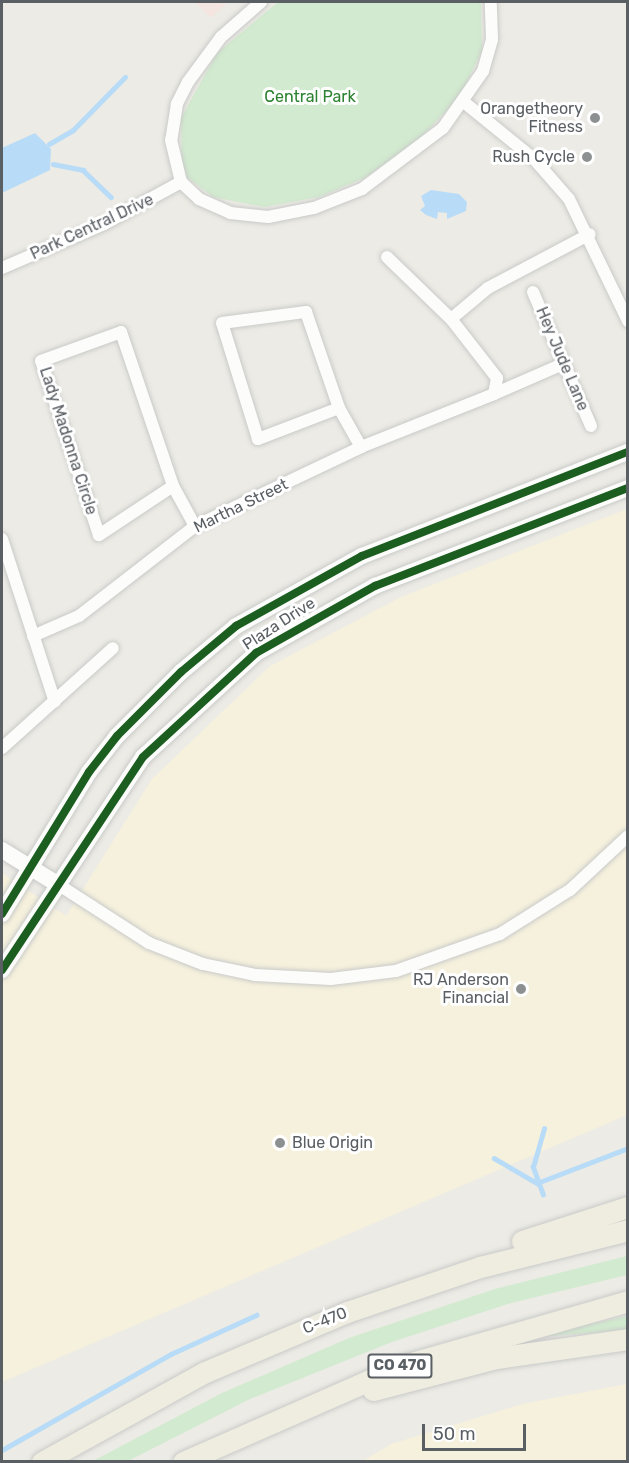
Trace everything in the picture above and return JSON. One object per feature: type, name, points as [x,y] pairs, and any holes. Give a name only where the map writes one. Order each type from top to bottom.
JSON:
[{"type":"highway","points":[[378,1300],[420,1274],[627,1207]]},
{"type":"highway","name":"C-470","points":[[42,1461],[203,1373],[378,1300],[525,1254],[627,1230]]},
{"type":"highway","name":"CO 470","points":[[183,1461],[404,1365],[627,1301]]},
{"type":"highway","points":[[195,1461],[308,1413],[402,1381],[508,1355],[627,1339]]},
{"type":"street","points":[[261,2],[221,37],[179,100],[171,140],[181,182],[199,199],[230,213],[268,217],[299,212],[383,176],[465,103],[491,47],[491,2]]},
{"type":"street","points":[[465,103],[549,175],[590,234],[627,321]]},
{"type":"street","name":"Park Central Drive","points":[[2,268],[104,224],[181,182]]},
{"type":"street","points":[[451,319],[488,288],[590,234]]},
{"type":"street","points":[[387,257],[451,319],[497,378],[494,394]]},
{"type":"street","name":"Hey Jude Lane","points":[[533,292],[591,426]]},
{"type":"street","points":[[339,408],[258,439],[222,323],[306,312],[339,408],[361,447]]},
{"type":"street","name":"Lady Madonna Circle","points":[[173,486],[99,535],[41,361],[121,332],[173,486],[195,526]]},
{"type":"street","name":"Martha Street","points":[[33,636],[79,616],[195,526],[361,447],[565,363]]},
{"type":"street","name":"Plaza Drive","points":[[2,914],[89,772],[117,736],[181,672],[236,626],[362,556],[627,452]]},
{"type":"street","name":"Plaza Drive","points":[[2,969],[143,758],[256,653],[375,586],[627,488]]},
{"type":"street","points":[[2,539],[55,702]]},
{"type":"street","points":[[2,748],[113,648]]},
{"type":"street","points":[[2,850],[149,943],[203,964],[255,975],[331,979],[396,971],[500,934],[570,890],[627,836]]},
{"type":"shaded area","points":[[195,2],[228,2],[211,18]]},
{"type":"shaded area","points":[[627,509],[627,1115],[2,1382],[2,873],[66,916],[152,779],[270,666],[401,597]]},
{"type":"shaded area","points":[[627,1384],[627,1461],[363,1461],[391,1444],[522,1404]]},
{"type":"green space","name":"Central Park","points":[[278,2],[481,2],[482,51],[460,96],[413,146],[364,178],[319,197],[264,207],[213,197],[182,173],[181,118],[217,53]]},
{"type":"green space","points":[[627,1256],[627,1275],[511,1303],[392,1342],[250,1399],[128,1461],[93,1461],[222,1393],[349,1338],[495,1289]]},
{"type":"green space","points":[[627,1316],[627,1330],[539,1337],[585,1325]]},
{"type":"water","points":[[35,133],[51,149],[50,170],[2,193],[2,148]]},
{"type":"water","points":[[431,190],[459,194],[467,202],[466,211],[447,219],[447,213],[438,212],[437,219],[426,215],[420,210],[425,206],[421,196]]},
{"type":"waterway","points":[[49,144],[73,130],[125,77]]},
{"type":"waterway","points":[[53,164],[83,170],[111,197]]},
{"type":"waterway","points":[[543,1195],[533,1167],[544,1129]]},
{"type":"waterway","points":[[494,1158],[537,1183],[628,1148]]},
{"type":"waterway","points":[[2,1450],[171,1354],[256,1315]]},
{"type":"cycle path","points":[[2,914],[89,772],[117,736],[181,672],[236,626],[362,556],[628,452]]},
{"type":"cycle path","points":[[2,970],[143,757],[256,653],[375,586],[628,488]]},
{"type":"place","name":"Orangetheory Fitness","points":[[595,118]]},
{"type":"place","name":"Rush Cycle","points":[[587,157]]},
{"type":"place","name":"RJ Anderson Financial","points":[[521,989]]},
{"type":"place","name":"Blue Origin","points":[[280,1143]]}]
